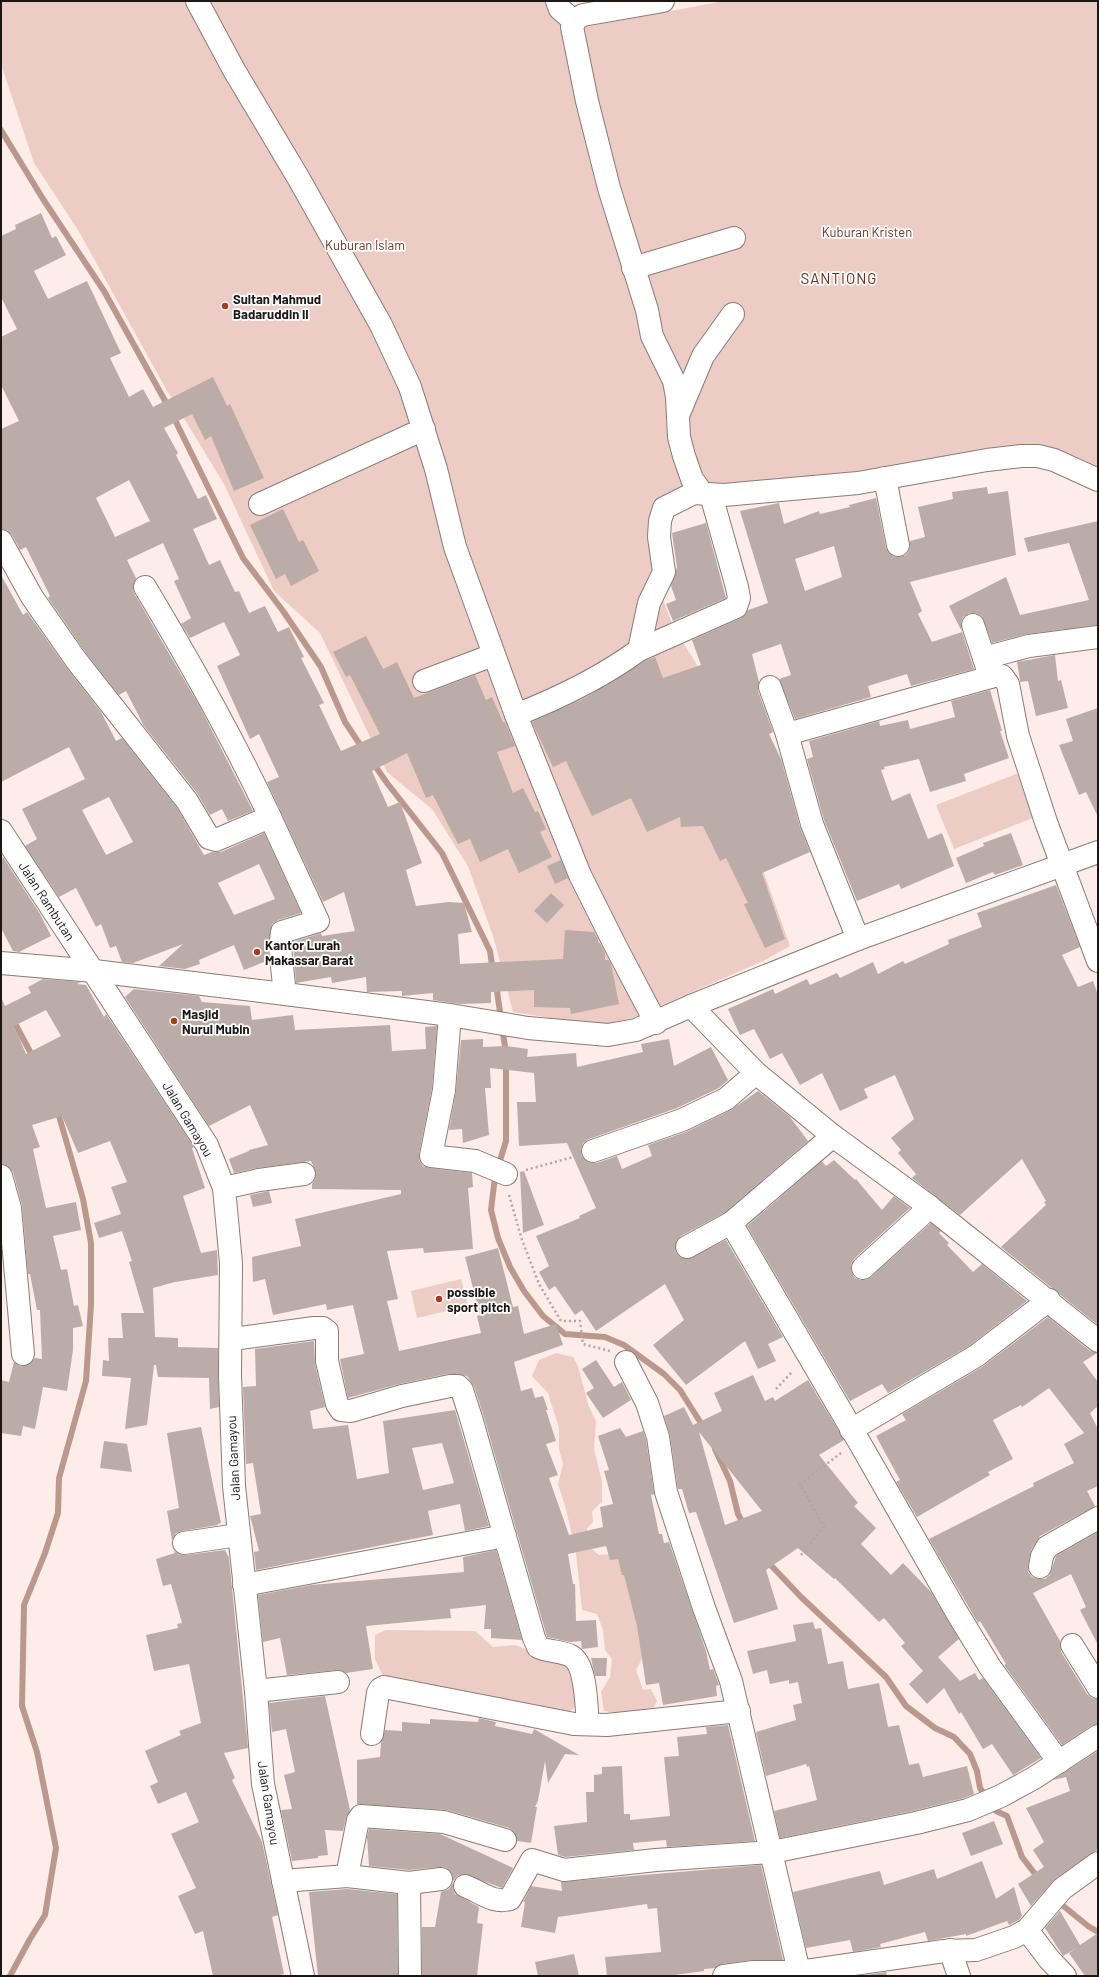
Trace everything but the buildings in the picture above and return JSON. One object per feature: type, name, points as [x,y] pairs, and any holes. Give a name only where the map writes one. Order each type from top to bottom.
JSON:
[{"type":"street","points":[[196,1],[234,70],[299,179],[381,324],[410,387],[424,429],[455,547],[516,715],[580,875],[656,1023]]},
{"type":"street","points":[[557,1],[560,9],[574,22]]},
{"type":"street","points":[[516,715],[566,693],[617,666],[639,650],[736,607],[739,603],[737,587],[706,494],[692,479],[679,437],[677,397],[674,381],[652,336],[647,310],[608,188],[587,101],[572,27],[574,22],[583,15],[664,1]]},
{"type":"street","points":[[633,268],[734,238]]},
{"type":"street","points":[[677,418],[703,356],[733,314]]},
{"type":"street","points":[[260,504],[424,429]]},
{"type":"street","points":[[639,650],[649,603],[664,572],[659,537],[660,521],[664,508],[694,493],[706,494],[780,491],[858,483],[987,460],[1038,456],[1054,460],[1098,480]]},
{"type":"street","points":[[885,478],[898,545]]},
{"type":"street","points":[[1,541],[36,603],[76,660],[187,801],[210,840],[216,840],[270,817]]},
{"type":"street","points":[[145,587],[211,699],[246,767],[318,921],[282,932],[280,948],[285,994]]},
{"type":"street","points":[[973,625],[988,668],[1002,676],[1008,684],[1018,736],[1061,866],[1098,962]]},
{"type":"street","points":[[787,734],[988,668],[1029,646],[1098,637]]},
{"type":"street","points":[[424,681],[493,655]]},
{"type":"street","points":[[770,687],[787,734],[812,824],[858,938]]},
{"type":"street","name":"Jalan Rambutan","points":[[1,831],[94,971]]},
{"type":"street","points":[[7,963],[94,971],[285,994],[450,1015],[528,1028],[608,1035],[636,1030],[656,1023],[691,1006],[858,938],[1098,852]]},
{"type":"street","name":"Jalan Gamayou","points":[[94,971],[207,1145],[224,1188],[231,1264],[231,1435],[238,1535],[256,1691],[263,1784],[303,1976]]},
{"type":"street","points":[[691,1006],[756,1073],[833,1136],[930,1207],[1049,1300],[1098,1341]]},
{"type":"street","points":[[450,1015],[444,1090],[432,1156],[475,1161],[506,1174]]},
{"type":"street","points":[[593,1151],[682,1120],[726,1099],[756,1073]]},
{"type":"street","points":[[687,1247],[731,1224],[833,1136]]},
{"type":"street","points":[[224,1188],[259,1180],[304,1174]]},
{"type":"street","points":[[1,1176],[10,1208],[23,1354]]},
{"type":"street","points":[[862,1268],[930,1207]]},
{"type":"street","points":[[731,1224],[990,1667],[1059,1762]]},
{"type":"street","points":[[855,1435],[976,1356],[1049,1300]]},
{"type":"street","points":[[232,1339],[323,1328],[327,1331],[327,1360],[337,1404],[341,1410],[344,1411],[402,1396],[458,1386],[462,1390],[534,1638],[538,1647],[570,1655],[577,1660],[582,1671],[588,1724]]},
{"type":"street","points":[[626,1362],[649,1409],[658,1437],[666,1492],[704,1608],[731,1681],[800,1974]]},
{"type":"street","points":[[1040,1568],[1042,1556],[1047,1547],[1098,1518]]},
{"type":"street","points":[[184,1543],[238,1535]]},
{"type":"street","points":[[244,1585],[505,1536]]},
{"type":"street","points":[[1072,1645],[1098,1687]]},
{"type":"street","points":[[256,1691],[338,1682]]},
{"type":"street","points":[[372,1734],[378,1693],[384,1686],[574,1724],[607,1725],[739,1711]]},
{"type":"street","points":[[465,1886],[488,1898],[502,1901],[510,1899],[532,1860],[564,1870],[656,1860],[772,1852],[916,1823],[968,1810],[1001,1796],[1059,1762],[1098,1736]]},
{"type":"street","points":[[347,1876],[358,1820],[361,1816],[444,1822],[505,1840]]},
{"type":"street","points":[[724,1976],[753,1972],[800,1974],[950,1950],[976,1950],[1014,1937],[1027,1930],[1062,1889],[1098,1863]]},
{"type":"street","points":[[283,1881],[347,1876],[409,1883],[441,1879]]},
{"type":"street","points":[[409,1883],[410,1976]]},
{"type":"street","points":[[1027,1930],[1049,1959],[1065,1976]]},
{"type":"street","points":[[950,1950],[959,1976]]},
{"type":"path","points":[[593,1151],[549,1165],[506,1174],[514,1215],[539,1284],[561,1321],[580,1322],[583,1344],[617,1353],[626,1362]]},
{"type":"path","points":[[776,1389],[808,1356]]},
{"type":"path","points":[[801,1555],[824,1527],[800,1484],[855,1435]]},
{"type":"green space","name":"Kuburan Islam","points":[[1,1],[548,1],[550,16],[566,22],[670,388],[690,487],[663,503],[661,594],[674,629],[696,663],[760,862],[790,946],[765,960],[635,1017],[610,1023],[589,1024],[513,1012],[494,939],[468,866],[432,809],[387,772],[320,633],[274,591],[224,484],[166,389],[78,230],[34,163],[1,64]]},
{"type":"green space","name":"Kuburan Kristen","points":[[724,1],[1098,1],[1098,472],[1053,450],[884,470],[701,486],[603,144],[581,28]]},
{"type":"green space","points":[[1021,772],[1038,816],[954,849],[936,805]]},
{"type":"green space","name":"possible sport pitch","points":[[461,1279],[468,1306],[417,1318],[411,1291]]},
{"type":"green space","points":[[556,1353],[573,1357],[578,1366],[588,1404],[596,1422],[594,1449],[602,1482],[602,1502],[592,1511],[593,1522],[587,1528],[586,1544],[599,1555],[616,1554],[626,1577],[642,1631],[642,1658],[636,1670],[643,1690],[651,1689],[657,1701],[652,1710],[629,1715],[604,1711],[601,1692],[610,1677],[612,1659],[605,1650],[603,1630],[597,1614],[582,1610],[576,1553],[566,1509],[558,1484],[563,1464],[559,1449],[559,1428],[548,1393],[532,1376],[539,1360]]},
{"type":"green space","points":[[386,1630],[475,1631],[493,1647],[515,1645],[551,1659],[571,1669],[581,1696],[574,1708],[559,1721],[391,1694],[375,1659],[375,1635]]},
{"type":"waterway","points":[[1,130],[43,199],[104,291],[169,408]]},
{"type":"waterway","points":[[173,416],[243,558],[283,611],[321,667],[345,722],[363,749]]},
{"type":"waterway","points":[[373,763],[442,853],[490,951],[493,971]]},
{"type":"waterway","points":[[496,984],[506,1054]]},
{"type":"waterway","points":[[12,1018],[34,1059]]},
{"type":"waterway","points":[[506,1063],[506,1141],[495,1177],[491,1210],[498,1238],[510,1267],[524,1291],[543,1316],[565,1334],[605,1337],[624,1345],[664,1374],[680,1390],[704,1428]]},
{"type":"waterway","points":[[10,1976],[45,1915],[56,1848],[37,1752],[22,1706],[24,1605],[45,1553],[58,1513],[59,1478],[86,1381],[91,1305],[91,1243],[83,1199],[57,1109]]},
{"type":"waterway","points":[[715,1449],[730,1481],[738,1514],[744,1525]]},
{"type":"waterway","points":[[766,1560],[801,1597],[886,1677],[906,1706],[935,1728],[954,1737],[970,1754],[977,1771],[980,1788],[996,1811],[1007,1816],[1022,1857],[1039,1879]]},
{"type":"waterway","points":[[1056,1900],[1088,1926],[1098,1932]]},
{"type":"place","name":"Sultan Mahmud Badaruddin II","points":[[225,306]]},
{"type":"place","name":"Kantor Lurah Makassar Barat","points":[[257,952]]},
{"type":"place","name":"Masjid Nurul Mubin","points":[[174,1021]]},
{"type":"place","name":"possible sport pitch","points":[[439,1299]]},
{"type":"district","name":"SANTIONG","points":[[839,279]]}]
